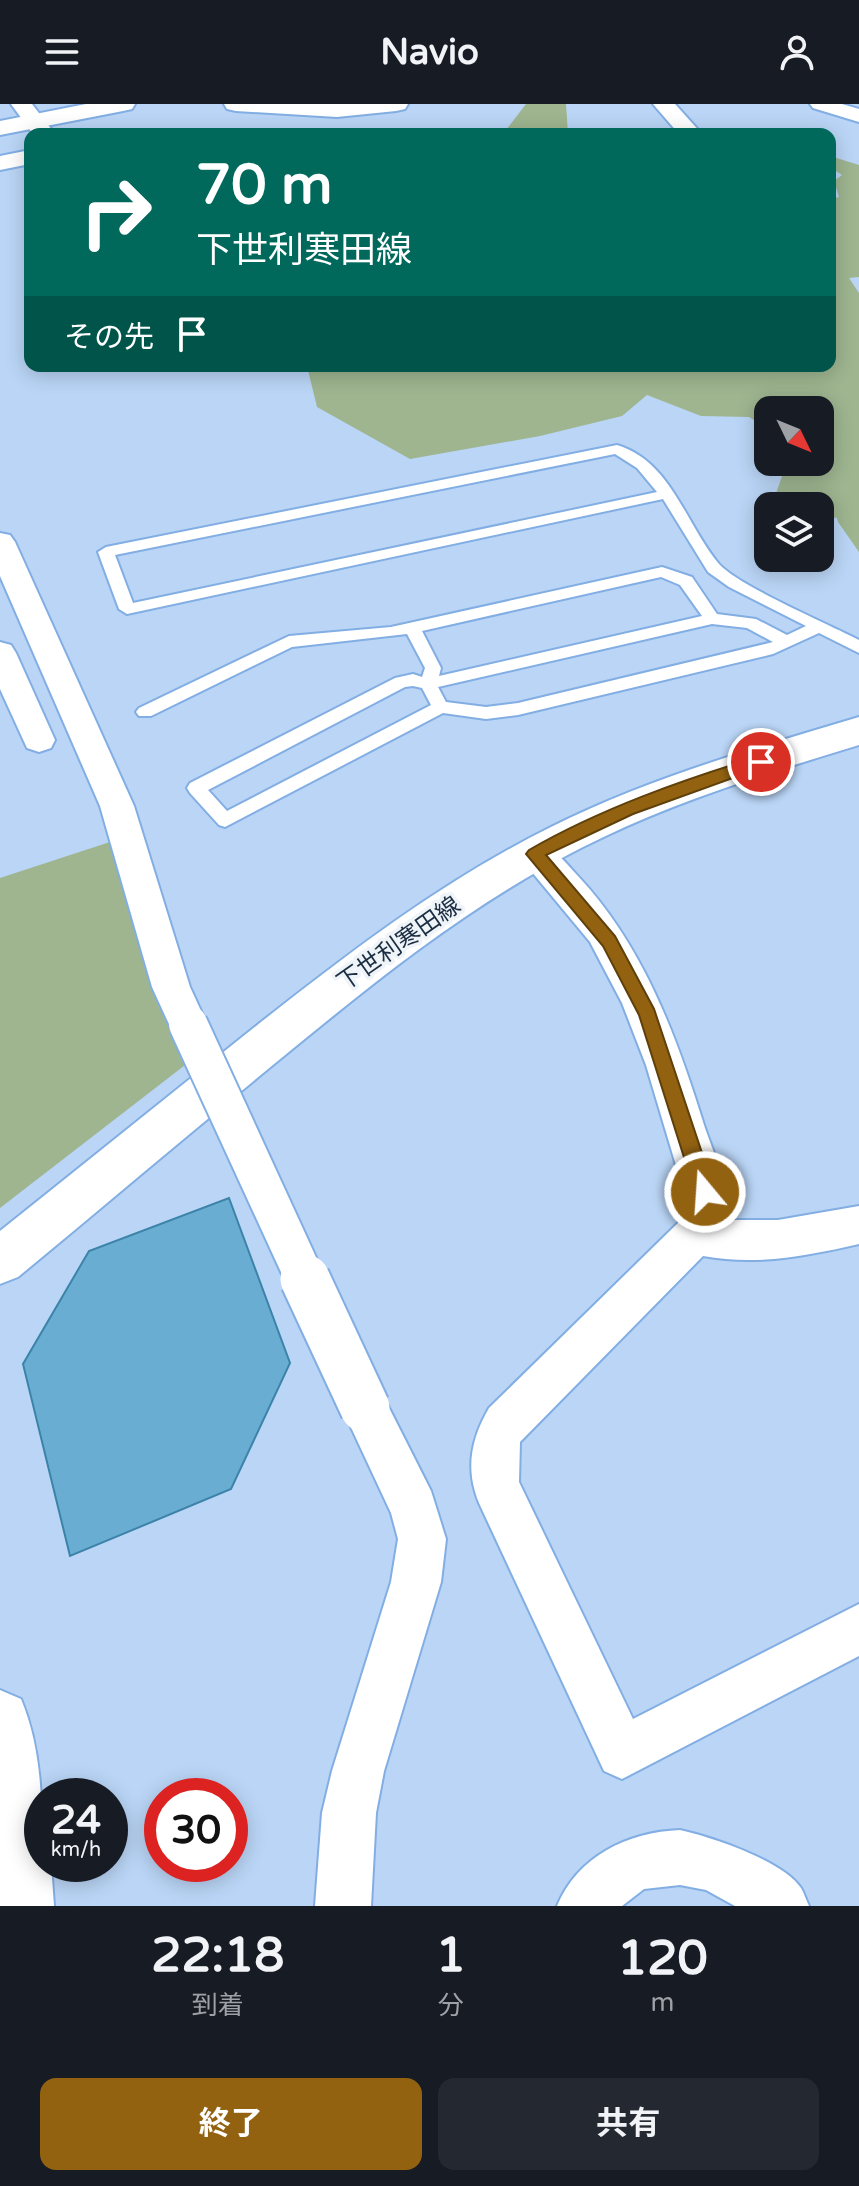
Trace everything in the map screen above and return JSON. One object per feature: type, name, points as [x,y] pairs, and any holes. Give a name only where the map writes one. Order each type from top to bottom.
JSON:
[{"type":"main road","points":[[0,128],[123,104]]},
{"type":"main road","points":[[236,104],[337,110],[396,104]]},
{"type":"main road","name":"下世利寒田線","points":[[0,1261],[372,958],[494,877],[565,837],[686,787],[859,731]]},
{"type":"main road","points":[[0,1720],[17,1826],[22,1906]]},
{"type":"street","points":[[663,104],[685,128]]},
{"type":"street","points":[[820,104],[859,116]]},
{"type":"street","points":[[0,163],[24,158]]},
{"type":"street","points":[[0,542],[117,806],[171,987],[414,1508],[422,1539],[416,1582],[358,1771],[349,1813],[343,1906]]},
{"type":"street","points":[[0,653],[39,740]]},
{"type":"street","points":[[535,854],[575,897],[609,941],[648,1015],[705,1192],[703,1223],[695,1235],[505,1424],[499,1434],[493,1471],[496,1486],[622,1753],[859,1629]]},
{"type":"street","points":[[695,1235],[722,1242],[758,1244],[859,1225]]},
{"type":"street","points":[[585,1906],[615,1874],[656,1857],[701,1860],[727,1868],[781,1906]]},
{"type":"lane","points":[[667,494],[127,609],[106,552],[617,449],[642,465],[667,494],[714,568],[735,583],[859,647]]},
{"type":"lane","points":[[145,712],[289,642],[412,628],[662,572],[686,581],[712,619]]},
{"type":"lane","points":[[787,642],[750,623],[712,619],[428,684],[413,680],[401,682],[196,788],[225,820],[441,707],[486,713],[518,709],[773,648],[787,642],[819,627]]},
{"type":"lane","points":[[412,628],[433,668],[428,684],[441,707]]},
{"type":"green space","points":[[526,104],[566,104],[568,128],[508,128]]},
{"type":"green space","points":[[836,158],[859,165],[859,277],[849,278],[859,293],[859,552],[834,517],[834,492],[776,492],[782,476],[834,476],[834,396],[754,396],[754,420],[749,417],[701,416],[647,395],[622,416],[540,436],[410,459],[317,407],[308,372],[836,372],[836,198],[839,197],[836,180],[842,175],[836,171]]},
{"type":"green space","points":[[113,841],[189,1062],[0,1208],[0,878]]},
{"type":"building","points":[[229,1198],[290,1363],[231,1489],[70,1556],[23,1364],[89,1251]]},
{"type":"route","points":[[705,1192],[648,1015],[624,967],[583,906],[535,854],[565,837],[628,810],[761,762]]}]
